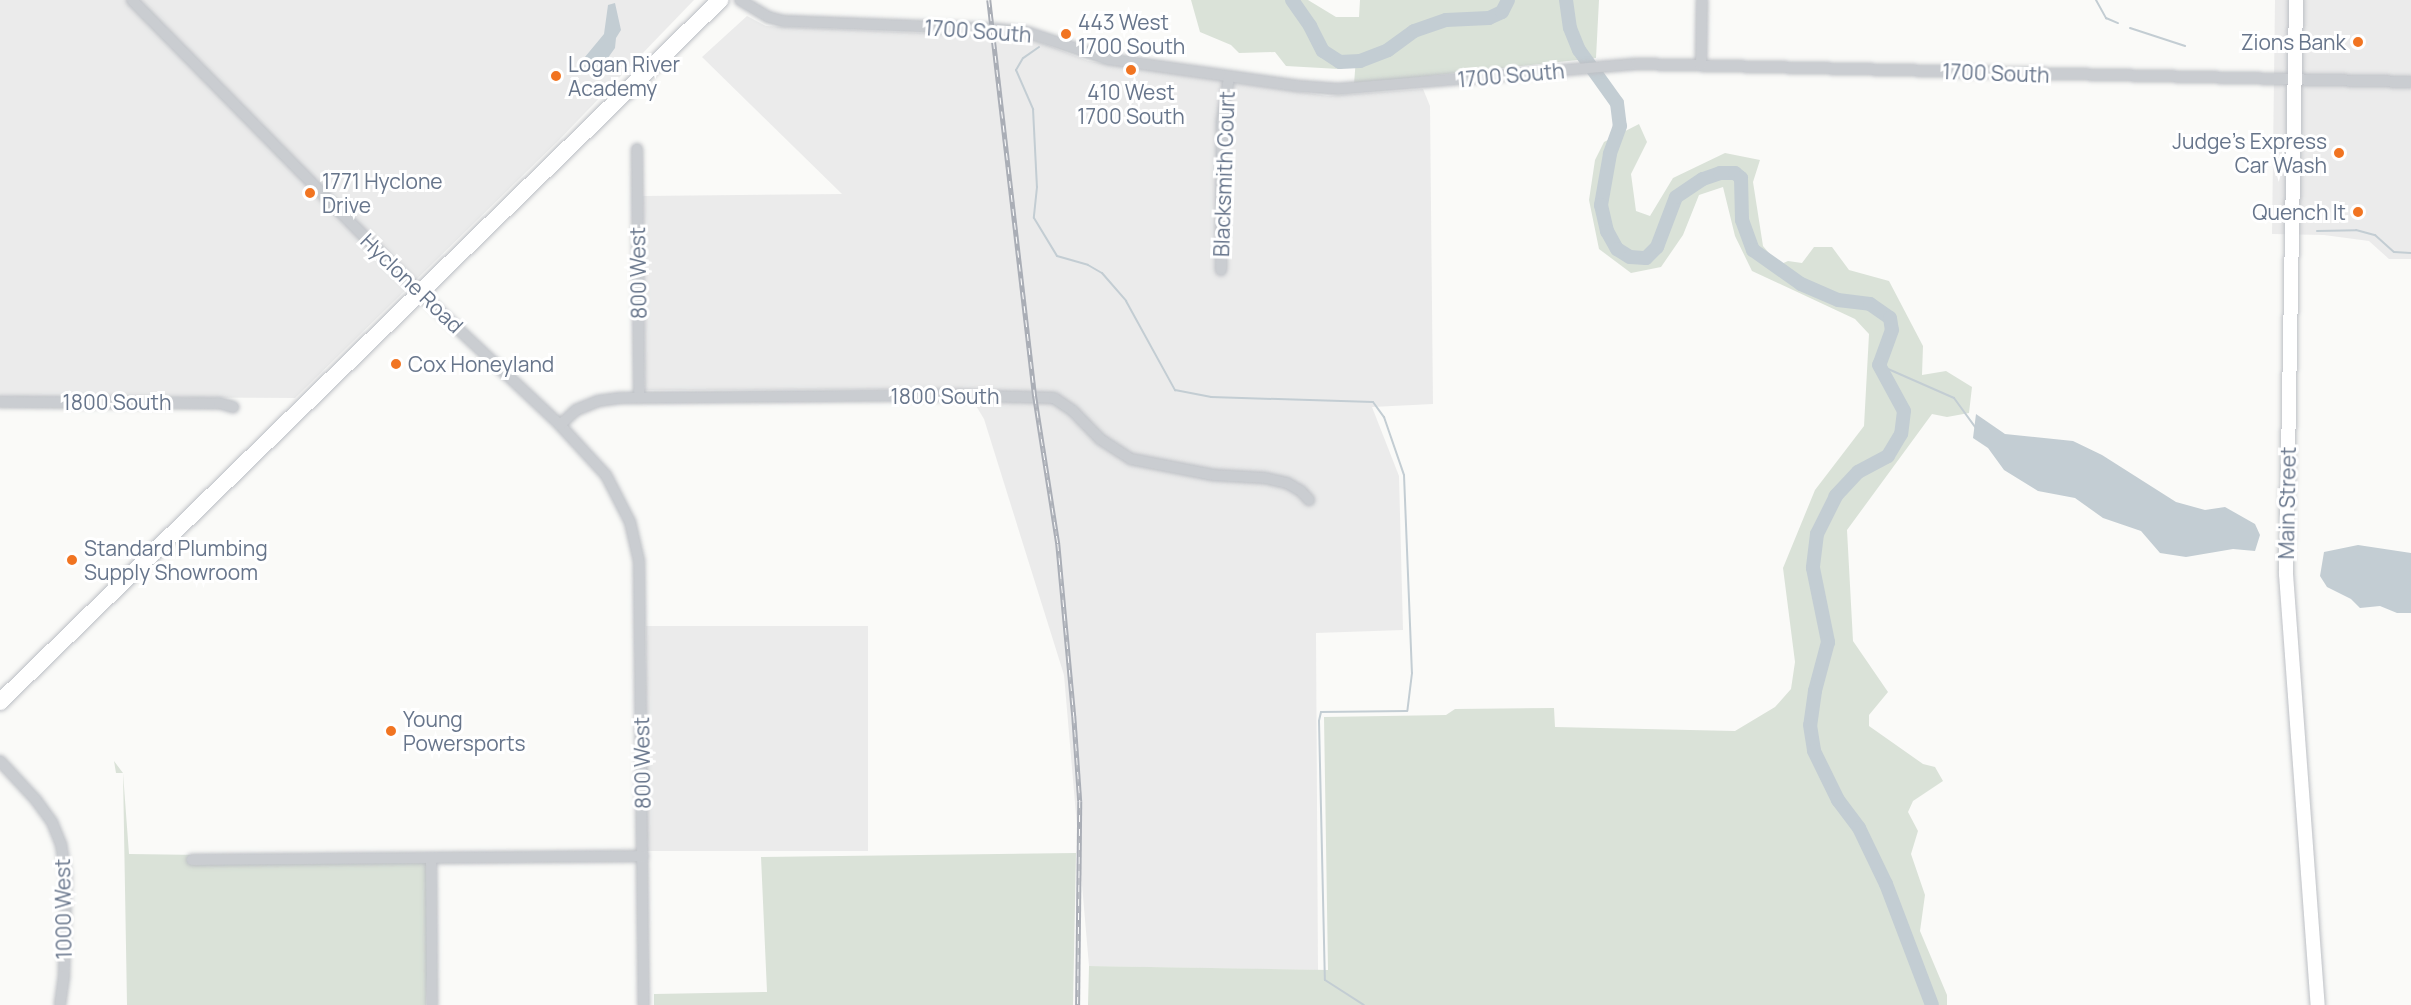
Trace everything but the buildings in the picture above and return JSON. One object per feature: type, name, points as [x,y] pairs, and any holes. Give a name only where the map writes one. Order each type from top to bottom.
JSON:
[{"type":"highway","points":[[0,702],[720,0]]},
{"type":"main road","name":"Main Street","points":[[2296,0],[2286,573],[2318,1005]]},
{"type":"street","name":"Hyclone Road","points":[[132,0],[419,292],[560,425],[606,475],[630,522]]},
{"type":"street","name":"1700 South","points":[[740,0],[768,17],[783,21],[993,29],[1029,33],[1108,59],[1229,77],[1338,89],[1636,64],[2411,82]]},
{"type":"street","points":[[1701,65],[1702,0]]},
{"type":"street","name":"Blacksmith Court","points":[[1221,270],[1222,122],[1229,77]]},
{"type":"street","name":"800 West","points":[[637,149],[639,398]]},
{"type":"street","name":"1800 South","points":[[560,425],[576,410],[598,400],[956,395],[1054,398],[1073,411],[1100,439],[1131,459],[1214,475],[1265,478],[1287,483],[1301,491],[1309,500]]},
{"type":"street","name":"1800 South","points":[[0,402],[219,403],[233,407]]},
{"type":"street","name":"800 West","points":[[630,522],[639,561],[644,1005]]},
{"type":"street","name":"1000 West","points":[[0,761],[36,800],[52,822],[61,844],[66,877],[64,976],[60,1005]]},
{"type":"street","points":[[192,860],[644,856]]},
{"type":"street","points":[[431,858],[432,1005]]},
{"type":"shaded area","points":[[0,0],[694,0],[558,141],[295,398],[0,397]]},
{"type":"shaded area","points":[[1191,0],[1308,0],[1336,17],[1359,17],[1360,0],[1599,0],[1596,58],[1354,84],[1356,58],[1339,69],[1286,66],[1275,52],[1239,53],[1231,45],[1200,32]]},
{"type":"shaded area","points":[[2275,0],[2411,0],[2411,259],[2389,259],[2369,241],[2324,235],[2272,234]]},
{"type":"shaded area","points":[[615,3],[621,30],[616,38],[615,48],[605,62],[592,72],[582,71],[580,63],[604,34],[608,5]]},
{"type":"shaded area","points":[[747,16],[766,26],[1029,38],[1088,61],[1328,96],[1423,89],[1430,106],[1433,404],[1372,407],[1399,476],[1403,630],[1316,633],[1318,970],[1089,966],[1064,675],[984,419],[966,389],[645,390],[643,196],[842,194],[702,57]]},
{"type":"shaded area","points":[[1639,124],[1647,142],[1631,174],[1636,211],[1650,216],[1673,178],[1725,153],[1760,160],[1753,182],[1763,246],[1779,265],[1788,261],[1802,263],[1814,247],[1832,247],[1849,270],[1889,281],[1923,346],[1922,375],[1946,371],[1972,387],[1969,413],[1947,417],[1932,414],[1847,530],[1853,641],[1888,692],[1869,715],[1869,726],[1923,764],[1935,767],[1943,781],[1913,801],[1908,812],[1918,831],[1911,854],[1925,895],[1920,931],[1947,995],[1947,1005],[1088,1005],[1089,966],[1328,970],[1324,717],[1446,715],[1455,709],[1554,708],[1555,727],[1735,731],[1775,707],[1791,689],[1795,662],[1783,568],[1815,490],[1864,426],[1869,334],[1855,319],[1752,271],[1735,236],[1723,187],[1699,195],[1683,235],[1661,267],[1631,273],[1599,249],[1589,200],[1595,160],[1604,142]]},
{"type":"shaded area","points":[[1976,414],[2005,434],[2073,441],[2102,455],[2176,502],[2205,510],[2225,507],[2255,524],[2260,535],[2255,551],[2233,549],[2186,557],[2160,553],[2141,531],[2103,518],[2075,498],[2038,491],[2004,470],[1988,448],[1973,438]]},
{"type":"shaded area","points":[[2358,545],[2411,553],[2411,613],[2397,613],[2380,606],[2360,608],[2351,599],[2327,587],[2320,576],[2324,552]]},
{"type":"shaded area","points":[[646,626],[868,626],[868,851],[646,851]]},
{"type":"shaded area","points":[[114,761],[123,773],[116,773]]},
{"type":"shaded area","points":[[123,773],[129,854],[431,858],[426,1005],[127,1005]]},
{"type":"shaded area","points":[[1076,853],[1073,1005],[654,1005],[654,994],[767,992],[761,857]]},
{"type":"waterway","points":[[1292,0],[1310,26],[1323,51],[1340,62],[1360,61],[1388,50],[1414,31],[1446,20],[1489,18],[1502,12],[1508,0]]},
{"type":"waterway","points":[[1566,0],[1570,28],[1579,50],[1617,103],[1620,126],[1610,154],[1601,205],[1607,231],[1617,249],[1630,257],[1646,258],[1657,247],[1676,197],[1703,179],[1720,173],[1735,173],[1741,178],[1742,220],[1753,250],[1801,284],[1838,300],[1870,304],[1890,318],[1892,330],[1879,365],[1904,411],[1901,434],[1888,456],[1858,472],[1836,496],[1817,534],[1813,568],[1828,642],[1815,691],[1810,725],[1814,751],[1838,800],[1859,828],[1886,884],[1932,1005]]},
{"type":"waterway","points":[[2096,0],[2106,18],[2118,23]]},
{"type":"waterway","points":[[2130,28],[2185,46]]},
{"type":"waterway","points":[[1039,47],[1023,58],[1016,70],[1033,109],[1037,187],[1034,218],[1057,256],[1088,265],[1102,273],[1126,301],[1175,390],[1211,397],[1373,402],[1384,417],[1404,475],[1412,673],[1407,711],[1321,712],[1319,721],[1325,980],[1364,1005]]},
{"type":"waterway","points":[[2317,231],[2356,230],[2375,235],[2394,252],[2411,253]]},
{"type":"waterway","points":[[1879,365],[1954,398],[1976,428]]},
{"type":"railway","points":[[989,0],[1035,397],[1058,544],[1074,716],[1080,801],[1078,1005]]},
{"type":"place","name":"443 West 1700 South","points":[[1066,34]]},
{"type":"place","name":"Zions Bank","points":[[2358,42]]},
{"type":"place","name":"410 West 1700 South","points":[[1131,70]]},
{"type":"place","name":"Logan River Academy","points":[[556,76]]},
{"type":"place","name":"Judge's Express Car Wash","points":[[2339,153]]},
{"type":"place","name":"1771 Hyclone Drive","points":[[310,193]]},
{"type":"place","name":"Quench It","points":[[2358,212]]},
{"type":"place","name":"Cox Honeyland","points":[[396,364]]},
{"type":"place","name":"Standard Plumbing Supply Showroom","points":[[72,560]]},
{"type":"place","name":"Young Powersports","points":[[391,731]]}]
